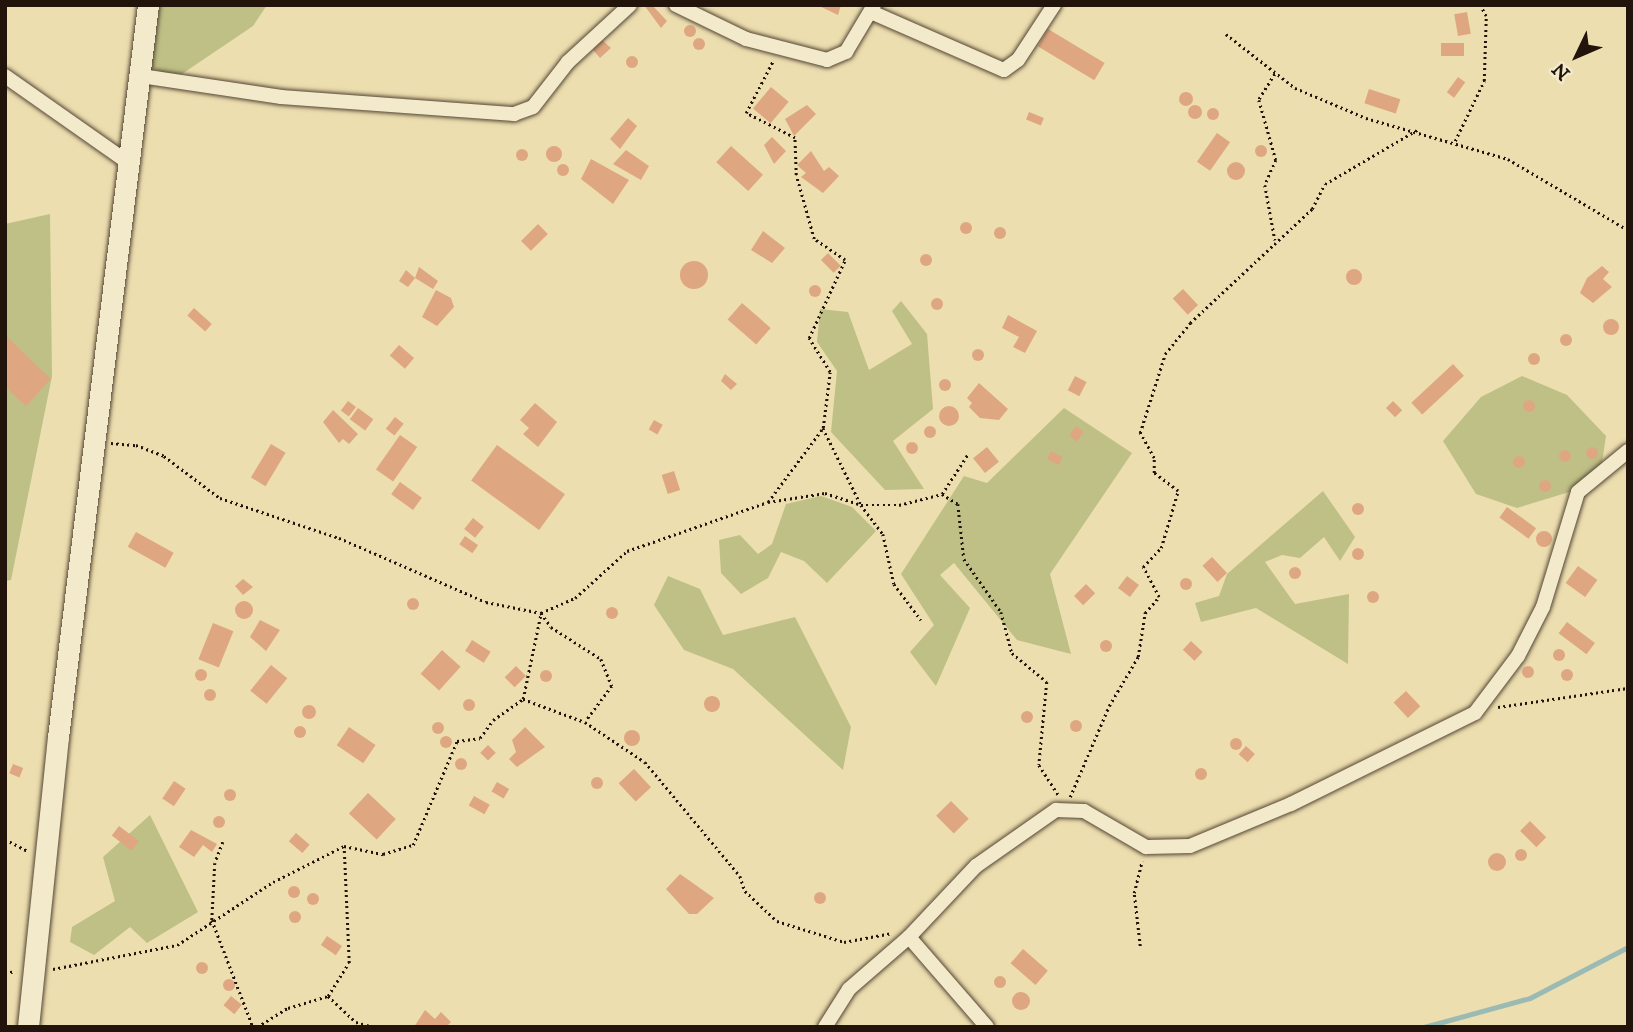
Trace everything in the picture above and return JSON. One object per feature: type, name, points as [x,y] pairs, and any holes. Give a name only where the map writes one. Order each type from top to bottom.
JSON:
[{"type":"street","points":[[28,1027],[44,861],[148,5]]},
{"type":"street","points":[[141,76],[281,97],[514,114],[533,107],[568,62],[630,5]]},
{"type":"street","points":[[676,5],[718,28],[779,50],[836,58],[853,43],[872,8],[1004,70],[1018,60],[1054,5]]},
{"type":"street","points":[[5,76],[130,164]]},
{"type":"street","points":[[825,1027],[849,989],[909,937],[983,860],[1066,807],[1084,811],[1146,847],[1190,846],[1236,829],[1475,713],[1518,656],[1543,607],[1578,492],[1628,451]]},
{"type":"street","points":[[909,937],[987,1027]]},
{"type":"path","points":[[1455,141],[1485,81],[1486,16],[1480,5]]},
{"type":"path","points":[[1226,34],[1294,88],[1366,118],[1417,130],[1508,159],[1628,230]]},
{"type":"path","points":[[768,502],[823,428],[830,372],[809,338],[845,260],[814,239],[796,175],[795,138],[746,113],[779,50]]},
{"type":"path","points":[[1275,240],[1265,185],[1276,160],[1259,100],[1276,74]]},
{"type":"path","points":[[1066,807],[1110,706],[1138,657],[1145,613],[1159,597],[1143,567],[1161,548],[1178,491],[1154,473],[1154,458],[1140,433],[1165,354],[1275,240],[1312,209],[1325,184],[1417,130]]},
{"type":"path","points":[[823,428],[861,505],[883,534],[894,584],[921,620]]},
{"type":"path","points":[[97,442],[136,445],[164,456],[220,498],[339,538],[486,602],[541,613],[575,598],[627,551],[768,502],[825,493],[861,505],[899,505],[942,494],[968,454]]},
{"type":"path","points":[[942,494],[958,504],[964,559],[1001,612],[1012,653],[1047,682],[1040,765],[1066,807]]},
{"type":"path","points":[[34,967],[87,967],[177,945],[212,920],[344,846],[383,853],[413,845],[457,741],[480,738],[493,720],[523,699],[541,613]]},
{"type":"path","points":[[541,613],[551,627],[601,659],[612,686],[585,722]]},
{"type":"path","points":[[1475,713],[1515,702],[1628,688]]},
{"type":"path","points":[[523,699],[585,722],[645,762],[740,876],[745,891],[777,921],[844,942],[883,932],[909,937]]},
{"type":"path","points":[[5,839],[44,861]]},
{"type":"path","points":[[223,842],[215,863],[212,920],[255,1027],[288,1008],[328,996],[349,963],[344,846]]},
{"type":"path","points":[[1140,946],[1134,893],[1146,847]]},
{"type":"path","points":[[328,996],[355,1022],[374,1027]]},
{"type":"green space","points":[[141,5],[267,5],[253,26],[173,80],[141,60]]},
{"type":"green space","points":[[50,214],[52,376],[11,580],[5,581],[5,224]]},
{"type":"green space","points":[[901,301],[927,334],[933,409],[893,441],[924,489],[885,490],[831,432],[837,371],[817,342],[820,309],[848,312],[869,370],[912,344],[892,311]]},
{"type":"green space","points":[[1522,376],[1567,395],[1606,436],[1599,483],[1517,508],[1476,494],[1443,441],[1481,397]]},
{"type":"green space","points":[[1064,408],[1132,453],[1050,574],[1071,654],[1017,640],[954,563],[940,575],[970,608],[936,686],[910,652],[934,625],[901,574],[964,476],[987,483]]},
{"type":"green space","points":[[1323,491],[1355,537],[1340,561],[1324,537],[1300,558],[1282,555],[1265,562],[1295,604],[1349,594],[1348,664],[1256,608],[1201,622],[1195,603],[1219,596],[1227,574]]},
{"type":"green space","points":[[821,496],[852,507],[876,531],[827,583],[804,561],[781,552],[768,578],[741,594],[721,573],[719,540],[740,535],[758,554],[772,544],[786,504]]},
{"type":"green space","points":[[668,576],[700,589],[723,635],[795,617],[851,727],[843,770],[733,669],[684,650],[654,605]]},
{"type":"green space","points":[[150,815],[198,912],[147,943],[130,927],[94,955],[70,942],[72,927],[115,901],[103,857]]},
{"type":"building","points":[[644,5],[652,5],[667,21],[661,28]]},
{"type":"building","points":[[817,5],[841,5],[838,15]]},
{"type":"building","points":[[1467,12],[1471,34],[1458,36],[1454,14]]},
{"type":"building","points":[[690,25],[696,31],[690,37],[684,31]]},
{"type":"building","points":[[1048,29],[1105,63],[1094,80],[1038,46]]},
{"type":"building","points":[[699,38],[705,44],[699,50],[693,44]]},
{"type":"building","points":[[602,40],[611,48],[600,58],[593,50]]},
{"type":"building","points":[[1441,43],[1464,43],[1464,56],[1441,56]]},
{"type":"building","points":[[632,56],[638,62],[632,68],[626,62]]},
{"type":"building","points":[[1458,77],[1465,82],[1454,98],[1447,92]]},
{"type":"building","points":[[771,87],[789,102],[771,123],[753,108]]},
{"type":"building","points":[[1369,89],[1400,99],[1396,113],[1364,103]]},
{"type":"building","points":[[1183,92],[1189,92],[1193,99],[1189,106],[1183,106],[1179,102],[1179,96]]},
{"type":"building","points":[[807,105],[816,114],[794,136],[785,119]]},
{"type":"building","points":[[1195,105],[1200,107],[1200,117],[1195,119],[1190,117],[1188,112],[1190,107]]},
{"type":"building","points":[[1213,108],[1219,114],[1213,120],[1207,114]]},
{"type":"building","points":[[1029,112],[1044,118],[1041,125],[1026,119]]},
{"type":"building","points":[[628,118],[637,126],[620,149],[610,139]]},
{"type":"building","points":[[1217,133],[1230,142],[1210,171],[1197,162]]},
{"type":"building","points":[[772,137],[786,151],[774,164],[764,145]]},
{"type":"building","points":[[1261,145],[1267,151],[1261,157],[1255,151]]},
{"type":"building","points":[[551,146],[557,146],[562,154],[560,160],[551,162],[546,157],[546,151]]},
{"type":"building","points":[[731,146],[763,175],[748,191],[716,162]]},
{"type":"building","points":[[522,149],[528,155],[522,161],[516,155]]},
{"type":"building","points":[[626,150],[649,166],[641,180],[613,164]]},
{"type":"building","points":[[811,151],[824,171],[829,167],[839,176],[823,193],[801,177],[806,173],[797,165]]},
{"type":"building","points":[[591,159],[629,180],[613,204],[581,179]]},
{"type":"building","points":[[1236,162],[1242,165],[1245,171],[1242,177],[1236,180],[1230,177],[1227,171],[1230,165]]},
{"type":"building","points":[[563,164],[569,170],[563,176],[557,170]]},
{"type":"building","points":[[966,222],[972,228],[966,234],[960,228]]},
{"type":"building","points":[[538,224],[548,234],[531,251],[521,241]]},
{"type":"building","points":[[1000,227],[1006,233],[1000,239],[994,233]]},
{"type":"building","points":[[763,231],[785,248],[772,263],[751,250]]},
{"type":"building","points":[[828,253],[841,266],[834,273],[821,260]]},
{"type":"building","points":[[926,254],[932,260],[926,266],[920,260]]},
{"type":"building","points":[[694,261],[704,265],[708,275],[704,285],[694,289],[684,285],[680,275],[684,265]]},
{"type":"building","points":[[1602,266],[1609,272],[1603,279],[1612,287],[1593,303],[1580,293],[1587,278]]},
{"type":"building","points":[[419,267],[438,281],[433,289],[415,278]]},
{"type":"building","points":[[1354,269],[1362,277],[1354,285],[1346,277]]},
{"type":"building","points":[[406,270],[415,278],[408,287],[399,281]]},
{"type":"building","points":[[815,285],[821,291],[815,297],[809,291]]},
{"type":"building","points":[[1183,289],[1198,305],[1188,315],[1173,299]]},
{"type":"building","points":[[436,290],[451,298],[454,307],[437,326],[422,317]]},
{"type":"building","points":[[937,298],[943,304],[937,310],[931,304]]},
{"type":"building","points":[[742,303],[771,328],[756,345],[728,320]]},
{"type":"building","points":[[194,308],[212,324],[205,331],[187,315]]},
{"type":"building","points":[[1008,315],[1037,331],[1025,353],[1013,347],[1019,337],[1002,328]]},
{"type":"building","points":[[1611,319],[1619,327],[1611,335],[1603,327]]},
{"type":"building","points":[[1566,334],[1572,340],[1566,346],[1560,340]]},
{"type":"building","points":[[5,335],[51,379],[26,406],[5,387]]},
{"type":"building","points":[[399,345],[414,358],[405,369],[390,356]]},
{"type":"building","points":[[978,349],[984,355],[978,361],[972,355]]},
{"type":"building","points":[[1534,353],[1540,359],[1534,365],[1528,359]]},
{"type":"building","points":[[1453,364],[1464,376],[1422,415],[1411,403]]},
{"type":"building","points":[[725,374],[737,384],[731,390],[721,381]]},
{"type":"building","points":[[1075,376],[1087,382],[1079,396],[1068,390]]},
{"type":"building","points":[[940,380],[950,380],[950,390],[940,390]]},
{"type":"building","points":[[979,383],[1008,409],[999,420],[980,418],[969,407],[972,403],[967,398]]},
{"type":"building","points":[[348,401],[356,407],[349,417],[341,411]]},
{"type":"building","points":[[1393,401],[1402,410],[1395,417],[1386,408]]},
{"type":"building","points":[[1524,401],[1534,401],[1534,411],[1524,411]]},
{"type":"building","points":[[535,403],[557,422],[538,447],[523,434],[529,428],[520,420]]},
{"type":"building","points":[[945,406],[953,406],[959,416],[953,426],[945,426],[939,420],[939,412]]},
{"type":"building","points":[[358,408],[373,419],[365,430],[350,419]]},
{"type":"building","points":[[333,410],[358,434],[349,444],[343,439],[339,443],[323,422]]},
{"type":"building","points":[[395,417],[404,424],[394,436],[386,429]]},
{"type":"building","points":[[654,420],[663,425],[657,434],[649,430]]},
{"type":"building","points":[[1076,426],[1084,432],[1077,442],[1069,436]]},
{"type":"building","points":[[925,427],[935,427],[935,437],[925,437]]},
{"type":"building","points":[[400,435],[417,447],[393,481],[376,469]]},
{"type":"building","points":[[912,442],[918,448],[912,454],[906,448]]},
{"type":"building","points":[[271,444],[286,453],[265,486],[251,477]]},
{"type":"building","points":[[497,445],[565,494],[539,530],[471,481]]},
{"type":"building","points":[[987,447],[999,462],[985,473],[973,458]]},
{"type":"building","points":[[1587,448],[1597,448],[1597,458],[1587,458]]},
{"type":"building","points":[[1565,450],[1571,456],[1565,462],[1559,456]]},
{"type":"building","points":[[1051,451],[1063,457],[1058,465],[1047,459]]},
{"type":"building","points":[[1514,457],[1524,457],[1524,467],[1514,467]]},
{"type":"building","points":[[674,471],[680,490],[668,494],[662,475]]},
{"type":"building","points":[[1540,481],[1550,481],[1550,491],[1540,491]]},
{"type":"building","points":[[400,482],[422,498],[413,510],[391,494]]},
{"type":"building","points":[[1358,503],[1364,509],[1358,515],[1352,509]]},
{"type":"building","points":[[1507,507],[1536,528],[1528,539],[1499,518]]},
{"type":"building","points":[[473,518],[484,527],[475,538],[464,529]]},
{"type":"building","points":[[1541,531],[1547,531],[1552,539],[1550,545],[1541,547],[1536,542],[1536,536]]},
{"type":"building","points":[[136,532],[174,553],[165,568],[128,547]]},
{"type":"building","points":[[465,536],[478,545],[472,553],[459,544]]},
{"type":"building","points":[[1358,548],[1364,554],[1358,560],[1352,554]]},
{"type":"building","points":[[1212,557],[1227,573],[1217,582],[1202,566]]},
{"type":"building","points":[[1578,566],[1597,580],[1585,597],[1566,583]]},
{"type":"building","points":[[1290,568],[1300,568],[1300,578],[1290,578]]},
{"type":"building","points":[[1127,576],[1139,585],[1130,597],[1118,588]]},
{"type":"building","points":[[243,579],[253,587],[243,595],[235,586]]},
{"type":"building","points":[[1181,579],[1191,579],[1191,589],[1181,589]]},
{"type":"building","points":[[1086,584],[1095,593],[1083,605],[1074,596]]},
{"type":"building","points":[[1373,591],[1379,597],[1373,603],[1367,597]]},
{"type":"building","points":[[413,598],[419,604],[413,610],[407,604]]},
{"type":"building","points":[[244,601],[250,604],[253,610],[250,616],[244,619],[238,616],[235,610],[238,604]]},
{"type":"building","points":[[612,607],[618,613],[612,619],[606,613]]},
{"type":"building","points":[[260,620],[280,630],[266,651],[250,637]]},
{"type":"building","points":[[1567,622],[1595,643],[1587,654],[1559,633]]},
{"type":"building","points":[[213,623],[233,631],[219,667],[198,659]]},
{"type":"building","points":[[472,640],[491,652],[484,663],[465,651]]},
{"type":"building","points":[[1101,641],[1111,641],[1111,651],[1101,651]]},
{"type":"building","points":[[1191,641],[1203,652],[1195,661],[1183,650]]},
{"type":"building","points":[[1559,649],[1565,655],[1559,661],[1553,655]]},
{"type":"building","points":[[442,650],[461,667],[439,691],[421,674]]},
{"type":"building","points":[[271,665],[287,678],[267,704],[250,691]]},
{"type":"building","points":[[516,666],[526,676],[515,687],[505,677]]},
{"type":"building","points":[[1528,666],[1534,672],[1528,678],[1522,672]]},
{"type":"building","points":[[201,669],[207,675],[201,681],[195,675]]},
{"type":"building","points":[[1567,669],[1573,675],[1567,681],[1561,675]]},
{"type":"building","points":[[541,671],[551,671],[551,681],[541,681]]},
{"type":"building","points":[[205,690],[215,690],[215,700],[205,700]]},
{"type":"building","points":[[1406,691],[1420,706],[1408,718],[1394,703]]},
{"type":"building","points":[[709,696],[715,696],[720,704],[718,710],[709,712],[704,707],[704,701]]},
{"type":"building","points":[[469,699],[475,705],[469,711],[463,705]]},
{"type":"building","points":[[309,705],[314,707],[314,717],[309,719],[304,717],[302,712],[304,707]]},
{"type":"building","points":[[1022,712],[1032,712],[1032,722],[1022,722]]},
{"type":"building","points":[[1076,720],[1082,726],[1076,732],[1070,726]]},
{"type":"building","points":[[433,723],[443,723],[443,733],[433,733]]},
{"type":"building","points":[[300,726],[306,732],[300,738],[294,732]]},
{"type":"building","points":[[349,727],[376,745],[363,763],[337,745]]},
{"type":"building","points":[[525,727],[545,747],[517,767],[509,759],[516,752],[512,740]]},
{"type":"building","points":[[629,730],[635,730],[640,738],[638,744],[629,746],[624,741],[624,735]]},
{"type":"building","points":[[446,736],[452,742],[446,748],[440,742]]},
{"type":"building","points":[[1231,739],[1241,739],[1241,749],[1231,749]]},
{"type":"building","points":[[488,745],[496,753],[488,761],[480,753]]},
{"type":"building","points":[[1246,746],[1255,754],[1248,762],[1239,754]]},
{"type":"building","points":[[461,758],[467,764],[461,770],[455,764]]},
{"type":"building","points":[[13,764],[23,768],[19,777],[9,773]]},
{"type":"building","points":[[1201,768],[1207,774],[1201,780],[1195,774]]},
{"type":"building","points":[[634,769],[651,787],[636,802],[619,783]]},
{"type":"building","points":[[597,777],[603,783],[597,789],[591,783]]},
{"type":"building","points":[[174,781],[186,789],[174,806],[162,798]]},
{"type":"building","points":[[497,782],[509,789],[504,799],[492,792]]},
{"type":"building","points":[[230,789],[236,795],[230,801],[224,795]]},
{"type":"building","points":[[368,793],[396,819],[377,839],[349,813]]},
{"type":"building","points":[[474,796],[490,805],[484,814],[469,806]]},
{"type":"building","points":[[951,801],[969,819],[954,834],[936,816]]},
{"type":"building","points":[[219,816],[225,822],[219,828],[213,822]]},
{"type":"building","points":[[1530,821],[1546,837],[1536,847],[1520,831]]},
{"type":"building","points":[[119,826],[139,841],[132,851],[112,836]]},
{"type":"building","points":[[191,830],[217,844],[212,852],[203,845],[194,857],[179,847]]},
{"type":"building","points":[[296,833],[310,845],[302,853],[289,841]]},
{"type":"building","points":[[1521,849],[1527,855],[1521,861],[1515,855]]},
{"type":"building","points":[[1497,853],[1503,856],[1506,862],[1503,868],[1497,871],[1491,868],[1488,862],[1491,856]]},
{"type":"building","points":[[680,874],[714,898],[697,914],[689,914],[666,889]]},
{"type":"building","points":[[294,886],[300,892],[294,898],[288,892]]},
{"type":"building","points":[[313,893],[319,899],[313,905],[307,899]]},
{"type":"building","points":[[815,893],[825,893],[825,903],[815,903]]},
{"type":"building","points":[[295,911],[301,917],[295,923],[289,917]]},
{"type":"building","points":[[327,936],[342,946],[336,955],[321,945]]},
{"type":"building","points":[[1023,949],[1048,971],[1035,985],[1011,963]]},
{"type":"building","points":[[202,962],[208,968],[202,974],[196,968]]},
{"type":"building","points":[[995,977],[1005,977],[1005,987],[995,987]]},
{"type":"building","points":[[229,979],[235,985],[229,991],[223,985]]},
{"type":"building","points":[[1017,992],[1025,992],[1030,1001],[1028,1008],[1017,1010],[1012,1005],[1012,997]]},
{"type":"building","points":[[231,996],[242,1005],[234,1014],[223,1005]]},
{"type":"building","points":[[425,1010],[435,1019],[441,1012],[451,1022],[446,1027],[414,1027]]},
{"type":"waterway","points":[[1424,1027],[1530,998],[1628,947]]}]
